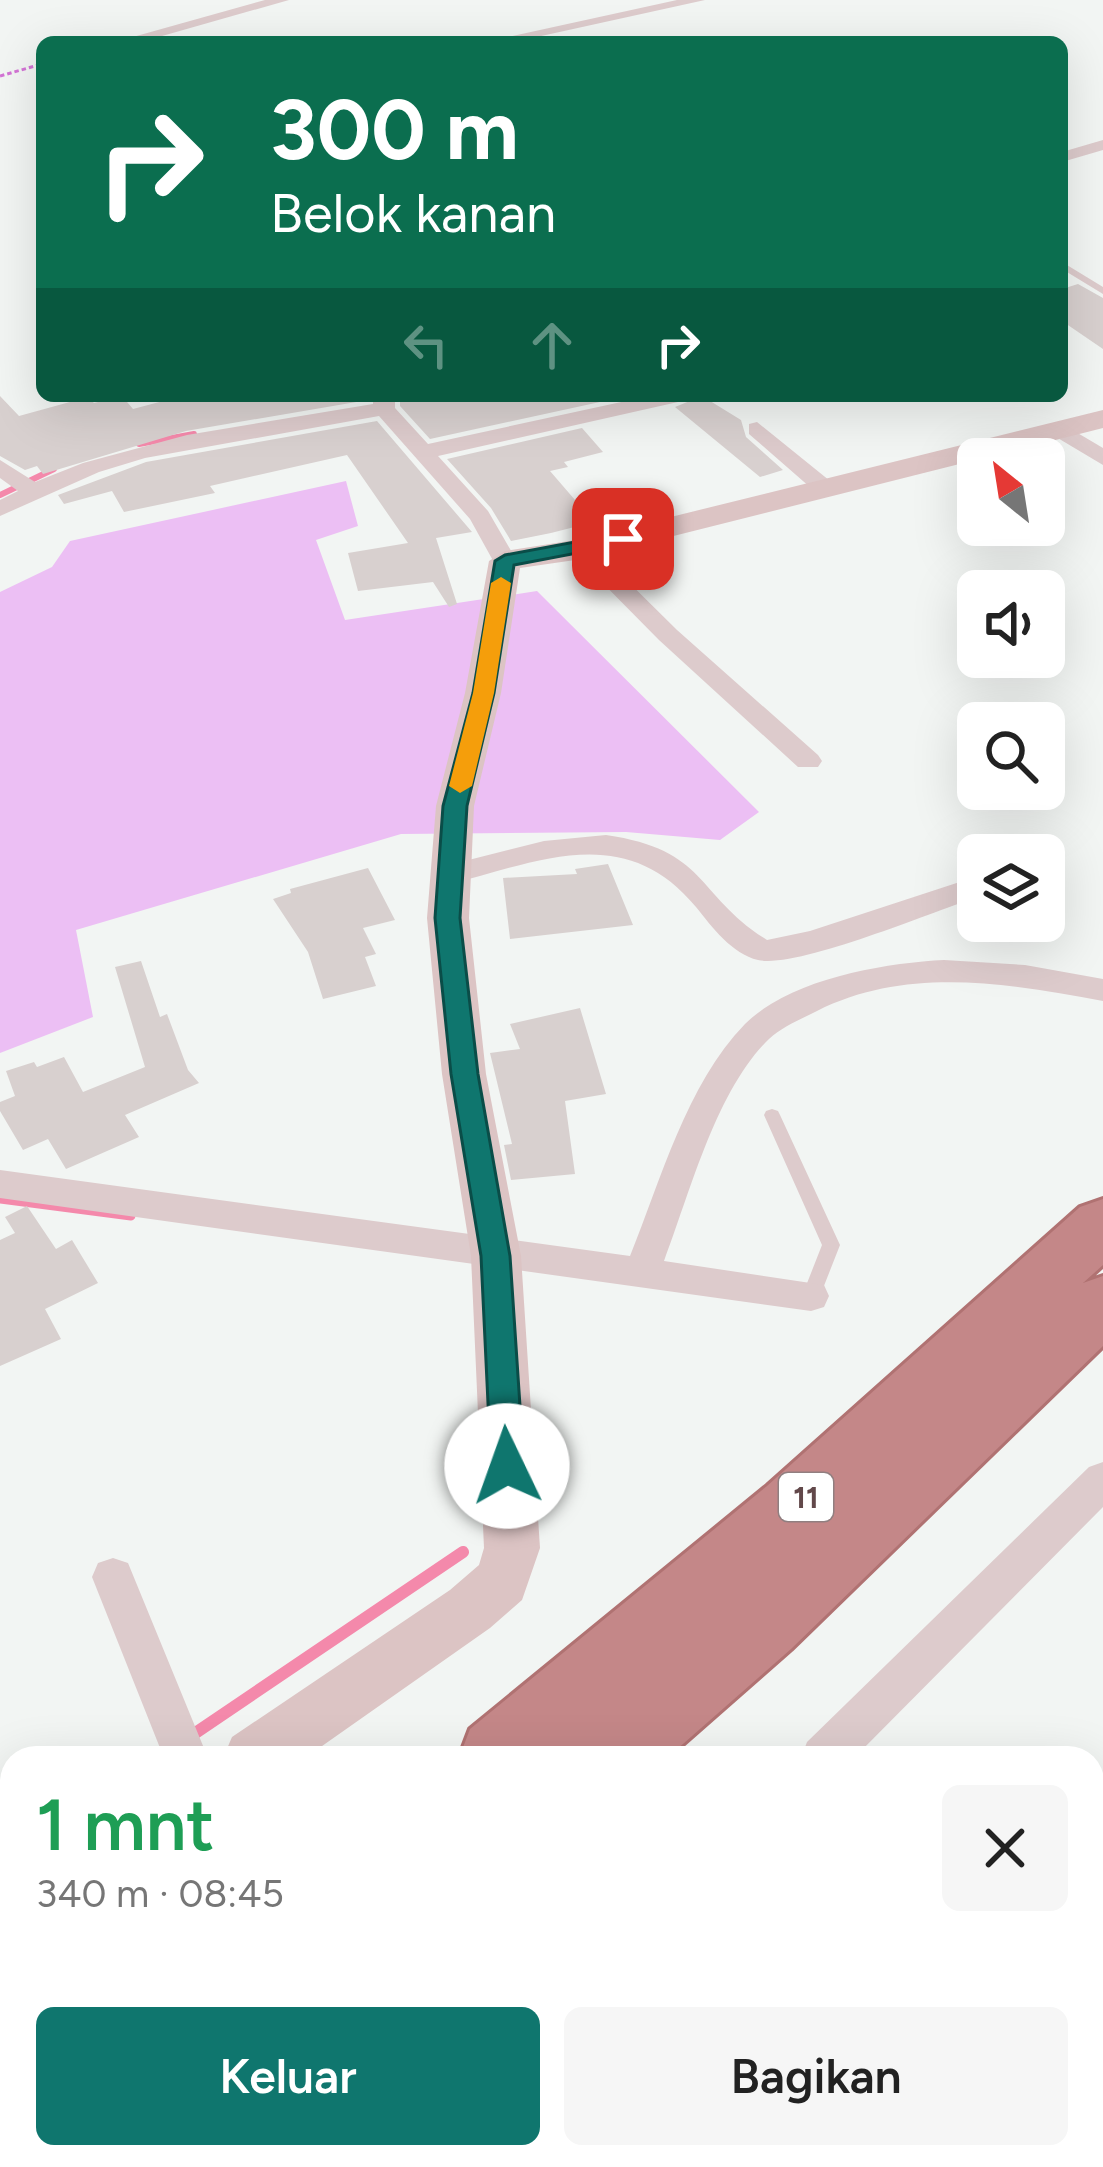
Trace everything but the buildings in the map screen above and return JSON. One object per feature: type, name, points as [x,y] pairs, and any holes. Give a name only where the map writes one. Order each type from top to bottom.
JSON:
[{"type":"highway","name":"11","points":[[513,1746],[793,1509],[1103,1225]]},
{"type":"highway","name":"11","points":[[620,1746],[764,1624],[1103,1304]]},
{"type":"main road","points":[[270,1746],[470,1609],[502,1581],[512,1548],[496,1256],[456,1012],[448,918],[455,806],[484,693],[505,561],[582,549],[1103,419]]},
{"type":"street","points":[[146,36],[282,0]]},
{"type":"street","points":[[521,36],[698,0]]},
{"type":"street","points":[[1068,156],[1103,145]]},
{"type":"street","points":[[300,402],[314,421]]},
{"type":"street","points":[[0,508],[118,456],[314,421],[384,402],[480,516],[505,561]]},
{"type":"street","points":[[424,452],[651,402]]},
{"type":"street","points":[[757,429],[827,490]]},
{"type":"street","points":[[1059,429],[1103,458]]},
{"type":"street","points":[[0,467],[32,490]]},
{"type":"street","points":[[582,549],[668,635],[808,761]]},
{"type":"street","points":[[451,874],[585,843],[622,842],[651,850],[687,877],[734,930],[763,951],[798,946],[957,893]]},
{"type":"street","points":[[641,1274],[711,1102],[757,1031],[819,994],[881,976],[948,969],[1049,979],[1103,990]]},
{"type":"street","points":[[10,1191],[811,1296]]},
{"type":"street","points":[[835,1746],[1103,1480]]},
{"type":"street","points":[[113,1577],[181,1746]]},
{"type":"lane","points":[[1068,269],[1103,291]]},
{"type":"lane","points":[[772,1115],[831,1245],[811,1296]]},
{"type":"path","points":[[0,76],[36,66]]},
{"type":"shaded area","points":[[346,481],[358,526],[316,540],[345,620],[537,591],[759,812],[720,840],[626,832],[401,834],[76,930],[93,1017],[0,1053],[0,592],[52,567],[70,541]]},
{"type":"waterway","points":[[139,444],[194,434]]},
{"type":"waterway","points":[[0,495],[54,469]]},
{"type":"waterway","points":[[0,1199],[131,1216]]},
{"type":"waterway","points":[[188,1738],[463,1552]]},
{"type":"slow traffic","points":[[460,786],[484,693],[501,583]]},
{"type":"route","points":[[507,1466],[496,1256],[464,1074],[448,918],[455,806],[484,693],[505,561],[623,539]]}]
